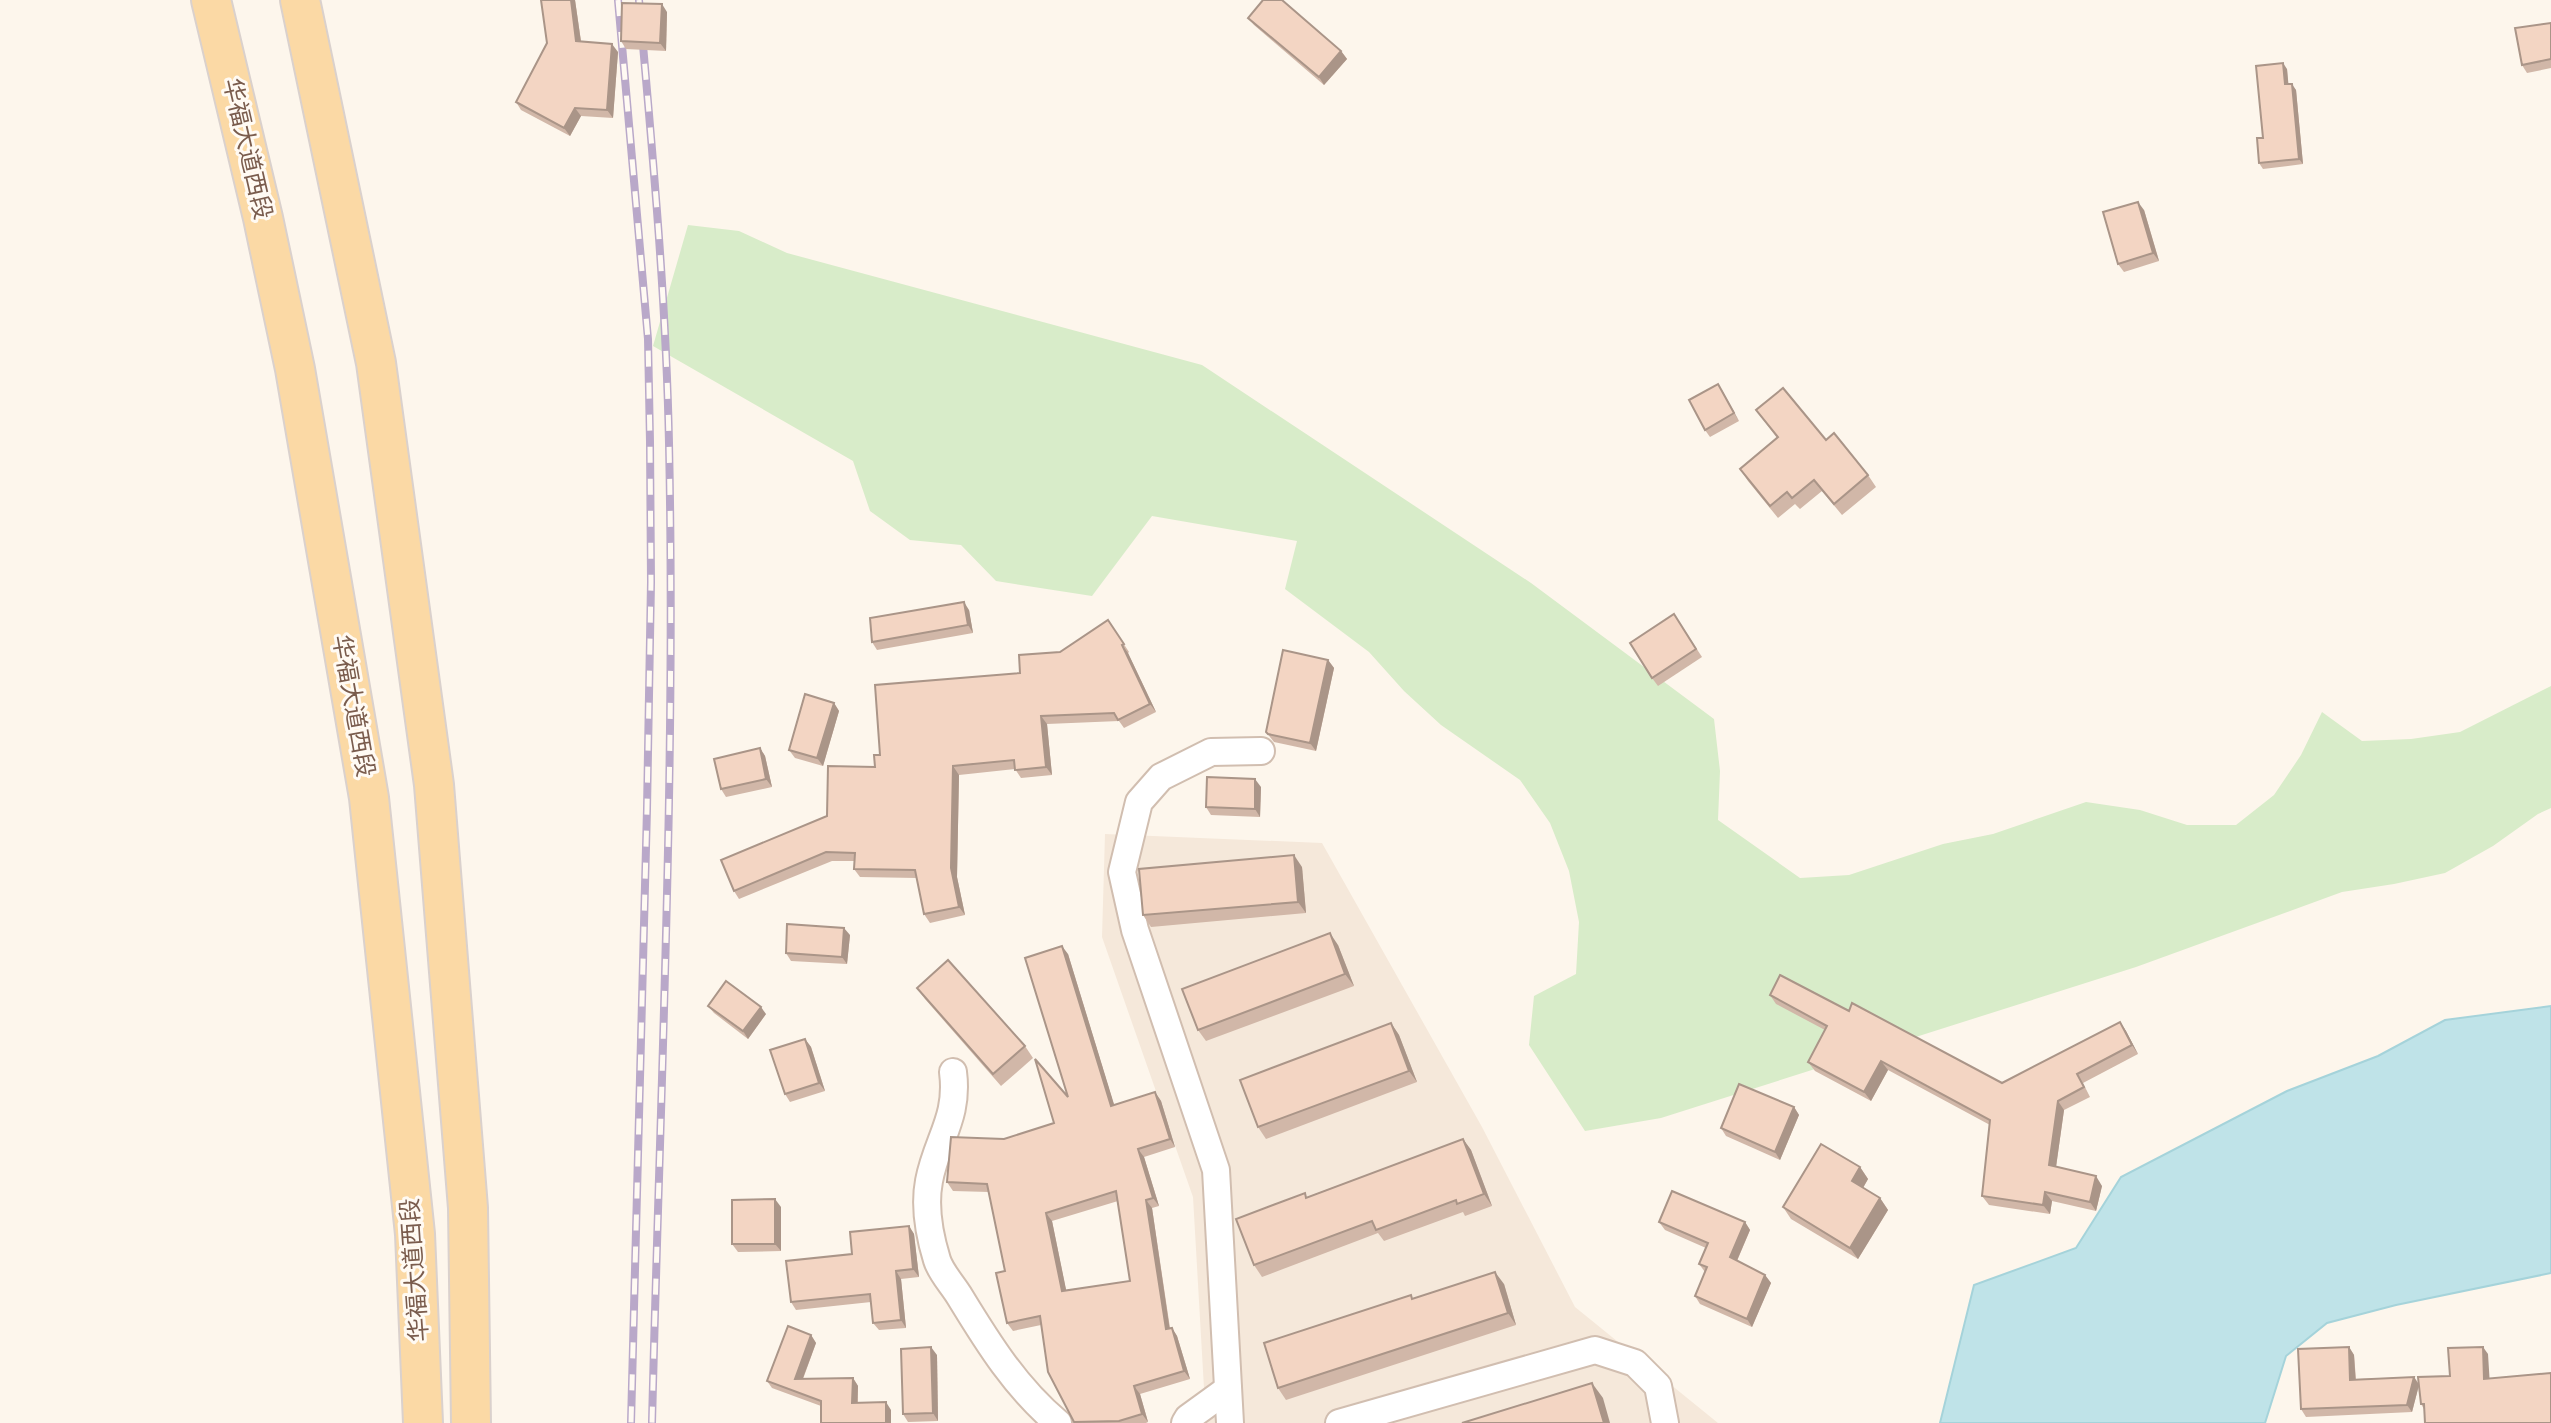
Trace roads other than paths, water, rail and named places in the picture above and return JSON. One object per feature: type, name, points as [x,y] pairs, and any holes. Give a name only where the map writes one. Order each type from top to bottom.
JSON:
[{"type":"main road","name":"华福大道西段","points":[[211,0],[263,218],[295,369],[369,798],[415,1234],[423,1423]]},
{"type":"main road","name":"华福大道西段","points":[[300,0],[376,363],[433,785],[468,1208],[471,1423]]},
{"type":"street","points":[[1230,1423],[1216,1170],[1135,930],[1122,872],[1139,802],[1161,776],[1211,752],[1261,751]]},
{"type":"street","points":[[953,1072],[954,1105],[950,1123],[935,1157],[926,1202],[928,1225],[938,1263],[988,1344],[1038,1406],[1058,1423]]},
{"type":"street","points":[[1339,1423],[1595,1350],[1635,1363],[1658,1386],[1663,1421]]},
{"type":"street","points":[[1185,1423],[1228,1389]]},
{"type":"water","points":[[2551,1006],[2551,1273],[2396,1305],[2327,1323],[2286,1356],[2265,1423],[1940,1423],[1974,1285],[2076,1248],[2121,1177],[2287,1091],[2378,1056],[2445,1020]]},
{"type":"railway","points":[[618,0],[648,339],[650,442],[651,582],[647,809],[631,1423]]},
{"type":"railway","points":[[639,0],[665,332],[671,565],[669,810],[652,1423]]}]
